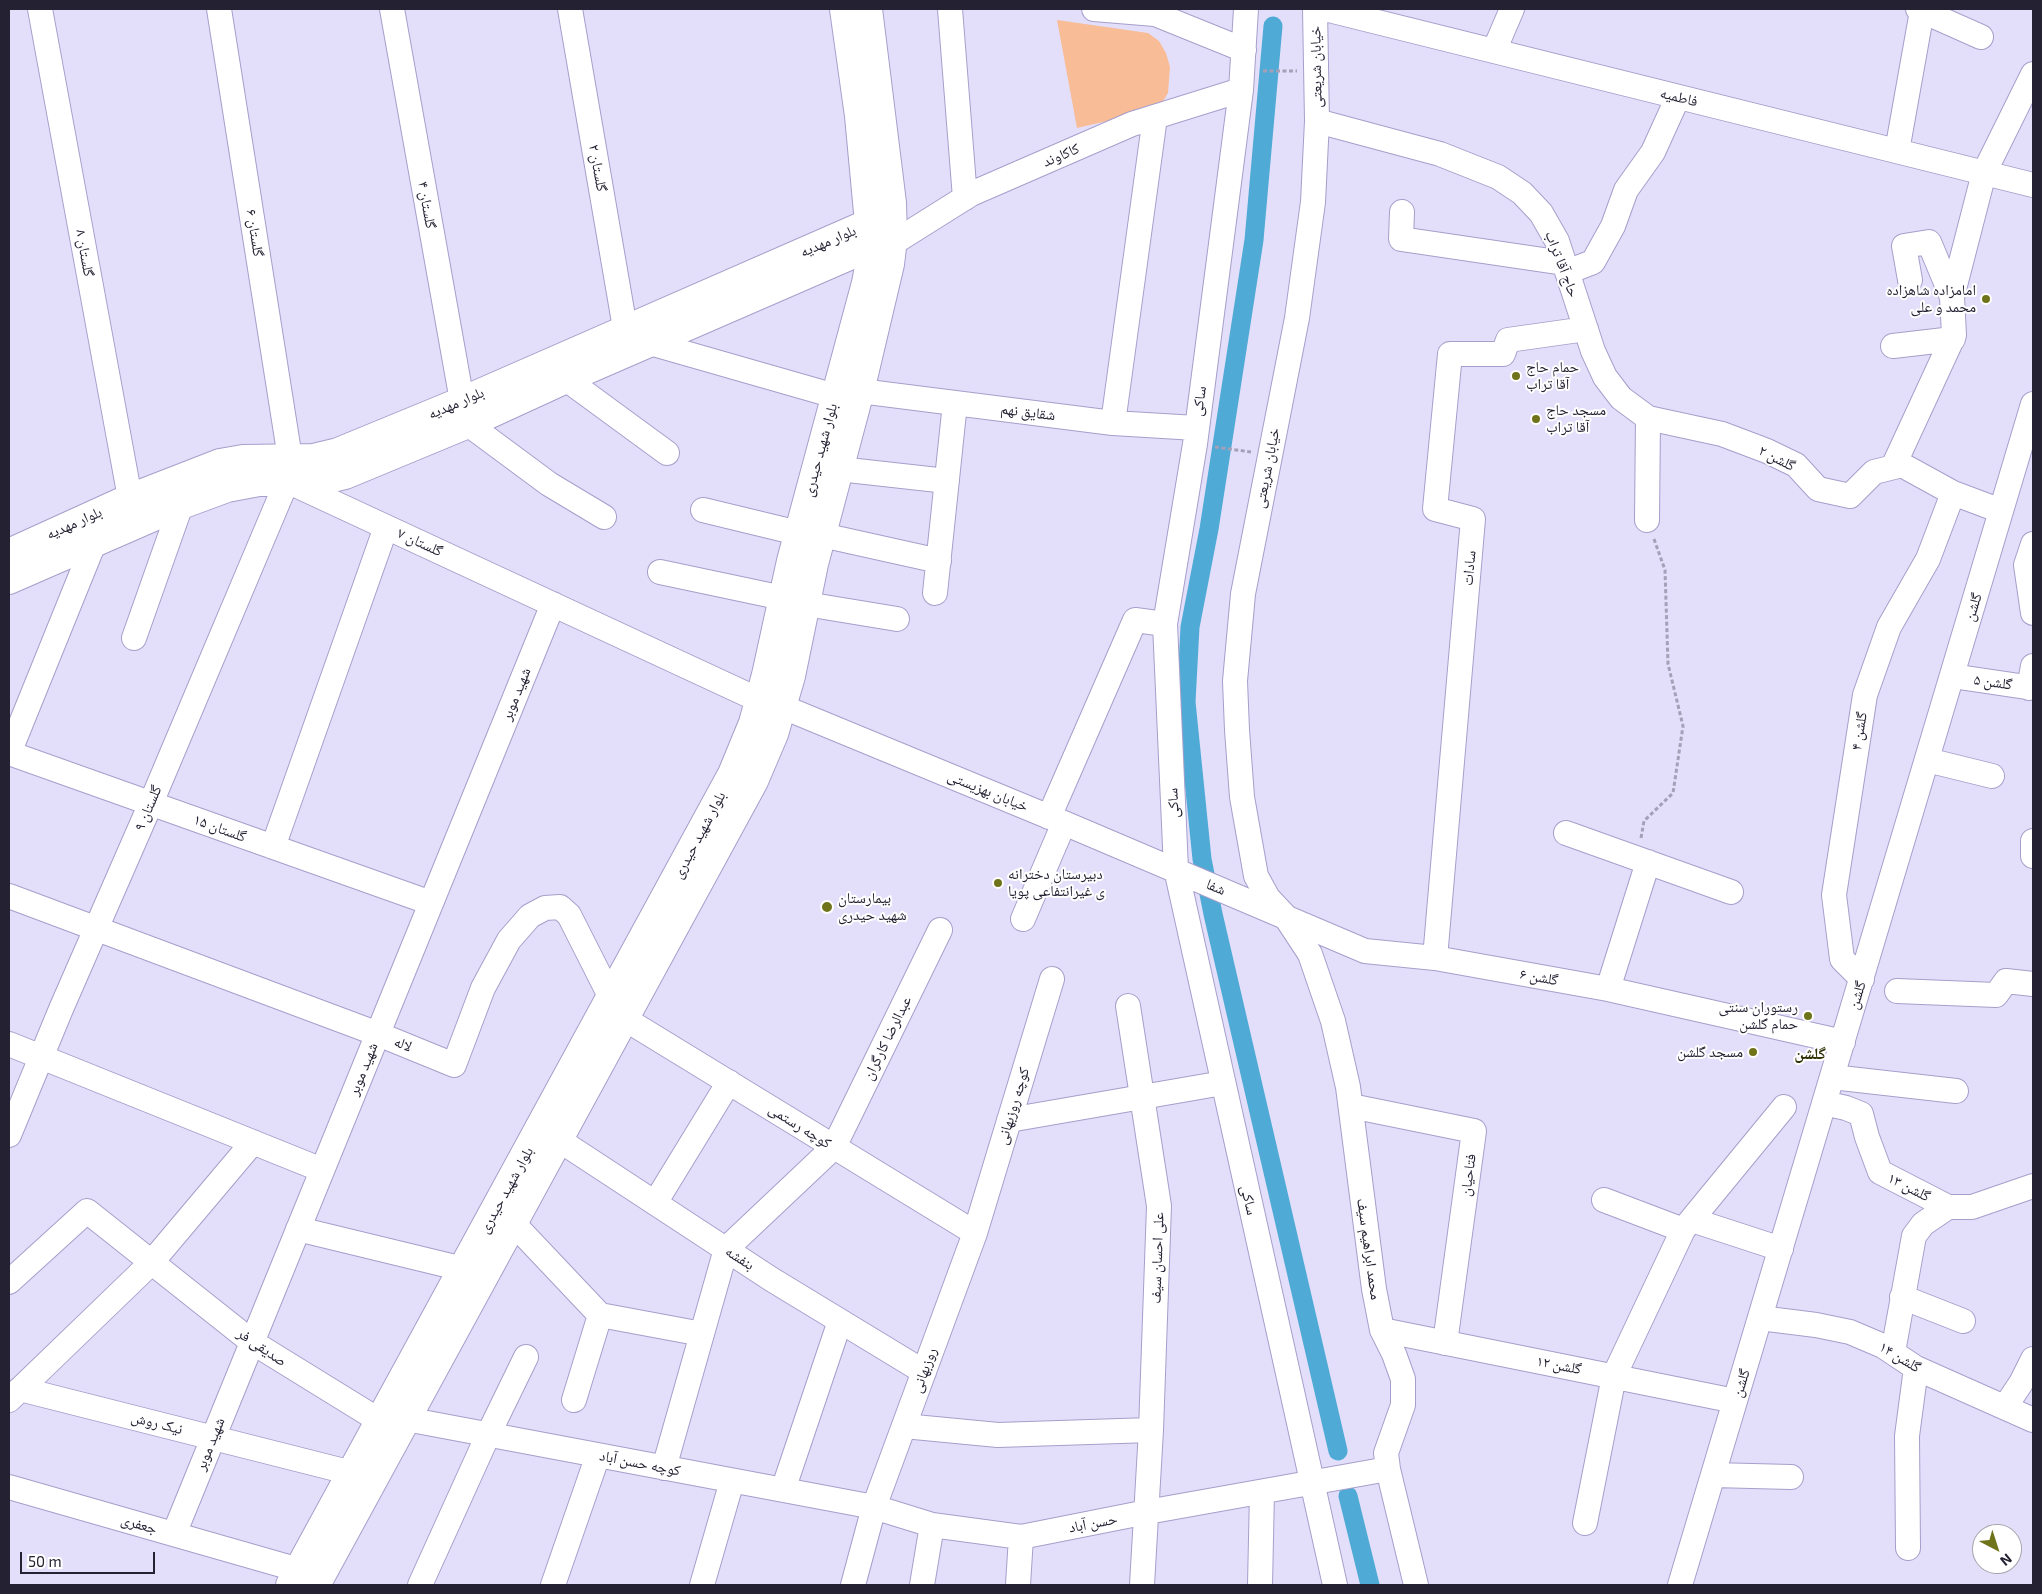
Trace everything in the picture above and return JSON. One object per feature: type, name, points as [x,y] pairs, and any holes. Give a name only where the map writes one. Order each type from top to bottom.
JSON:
[{"type":"main road","name":"بلوار شهید حیدری","points":[[844,9],[859,116],[881,231]]},
{"type":"main road","name":"بلوار شهید حیدری","points":[[810,534],[839,469],[847,394],[866,283],[881,231],[868,9]]},
{"type":"main road","name":"بلوار مهدیه","points":[[9,553],[130,498],[187,475],[231,461],[264,458],[317,482],[331,480],[405,451],[465,412],[625,328],[881,231]]},
{"type":"main road","name":"بلوار مهدیه","points":[[465,412],[566,379],[650,343],[881,231]]},
{"type":"main road","name":"بلوار شهید حیدری","points":[[302,1580],[352,1473],[391,1417],[513,1223],[559,1140],[618,1008],[744,747],[771,704],[810,534],[847,394]]},
{"type":"main road","name":"بلوار مهدیه","points":[[9,580],[180,505],[227,488],[259,482],[289,470]]},
{"type":"main road","name":"بلوار شهید حیدری","points":[[302,1580],[391,1417],[463,1269],[618,1008]]},
{"type":"street","name":"گلستان ۸","points":[[40,9],[130,498]]},
{"type":"street","name":"گلستان ۶","points":[[219,9],[289,470]]},
{"type":"street","name":"گلستان ۴","points":[[392,9],[465,412]]},
{"type":"street","name":"گلستان ۲","points":[[570,9],[625,328]]},
{"type":"street","points":[[950,9],[965,198]]},
{"type":"street","points":[[1094,9],[1155,14],[1244,50]]},
{"type":"street","name":"ساکی","points":[[1246,9],[1241,90],[1202,437],[1195,444],[1165,624],[1184,873],[1223,1083],[1335,1585]]},
{"type":"street","name":"خیابان شریعتی","points":[[1285,916],[1268,898],[1256,876],[1242,797],[1235,681],[1243,594],[1297,318],[1313,202],[1317,121],[1315,9]]},
{"type":"street","name":"فاطمیه","points":[[1325,9],[2033,186]]},
{"type":"street","points":[[1494,51],[1512,9]]},
{"type":"street","points":[[1897,151],[1920,10],[1981,37]]},
{"type":"street","points":[[1894,467],[1953,339],[1952,297],[1984,173],[2033,74]]},
{"type":"street","name":"کاکاوند","points":[[881,231],[965,198],[1132,124],[1241,90]]},
{"type":"street","points":[[1402,212],[1401,239],[1566,268],[1593,262],[1613,226],[1626,190],[1652,152],[1678,97]]},
{"type":"street","points":[[1113,422],[1155,117]]},
{"type":"street","name":"حاج آقا تراب","points":[[1317,121],[1440,154],[1498,177],[1522,192],[1541,213],[1557,241],[1593,351],[1605,377],[1621,398],[1648,418]]},
{"type":"street","points":[[1910,280],[1904,246],[1929,242],[1952,297]]},
{"type":"street","name":"سادات","points":[[1435,958],[1473,519],[1435,509],[1450,354],[1504,354],[1508,340],[1586,329]]},
{"type":"street","points":[[1893,346],[1953,339]]},
{"type":"street","name":"شقایق نهم","points":[[650,343],[847,394],[956,403],[1113,422],[1202,437]]},
{"type":"street","points":[[566,379],[667,453]]},
{"type":"street","points":[[935,593],[956,403]]},
{"type":"street","name":"گلشن","points":[[1680,1585],[2001,511],[2026,456],[2033,404]]},
{"type":"street","points":[[465,412],[549,484],[604,517]]},
{"type":"street","points":[[1647,520],[1648,418]]},
{"type":"street","name":"گلشن ۲","points":[[1648,418],[1722,434],[1767,451],[1796,464],[1818,489],[1850,496],[1874,472],[1894,467]]},
{"type":"street","points":[[1894,467],[1902,465],[1953,493],[2001,511]]},
{"type":"street","points":[[839,469],[947,481]]},
{"type":"street","name":"گلستان ۷","points":[[289,470],[386,526],[771,704]]},
{"type":"street","name":"گلستان ۹","points":[[9,1136],[96,928],[151,803],[289,470]]},
{"type":"street","name":"گلشن ۴","points":[[1862,979],[1842,959],[1834,895],[1865,695],[1890,627],[1928,559],[1953,493]]},
{"type":"street","points":[[134,638],[180,505]]},
{"type":"street","points":[[703,510],[939,561]]},
{"type":"street","points":[[273,847],[386,526]]},
{"type":"street","points":[[9,753],[94,543]]},
{"type":"street","points":[[2033,544],[2026,565],[2033,613]]},
{"type":"street","points":[[660,572],[794,601],[897,619]]},
{"type":"street","name":"شهید موبر","points":[[174,1534],[553,604]]},
{"type":"street","points":[[1023,919],[1057,820],[1135,620],[1165,624]]},
{"type":"street","name":"گلشن ۵","points":[[1952,676],[2032,681]]},
{"type":"street","name":"خیابان بهزیستی","points":[[771,704],[1184,873]]},
{"type":"street","name":"گلستان ۱۵","points":[[9,753],[431,903]]},
{"type":"street","points":[[1927,760],[1992,776]]},
{"type":"street","points":[[1566,833],[1731,892]]},
{"type":"street","points":[[2033,842],[2033,856]]},
{"type":"street","points":[[1608,989],[1642,860]]},
{"type":"street","name":"شفا","points":[[1184,873],[1241,897]]},
{"type":"street","name":"لاله","points":[[9,896],[378,1034],[454,1065],[483,988],[509,940],[530,916],[545,908],[560,907],[569,915],[618,1008]]},
{"type":"street","name":"گلشن ۶","points":[[1241,897],[1366,951],[1435,958],[1608,989],[1843,1042]]},
{"type":"street","name":"محمد ابراهیم سیف","points":[[1285,916],[1310,954],[1333,1021],[1348,1087],[1374,1289],[1382,1330],[1394,1354],[1403,1379],[1402,1405],[1386,1453],[1388,1469],[1416,1585]]},
{"type":"street","name":"عبدالرضا کارگران","points":[[834,1147],[940,930]]},
{"type":"street","name":"کوچه روزبهانی","points":[[974,1233],[1052,978]]},
{"type":"street","points":[[1897,991],[1996,994],[2006,981],[2033,984]]},
{"type":"street","name":"علی احسان سیف","points":[[1128,1006],[1159,1206],[1151,1430],[1142,1585]]},
{"type":"street","name":"کوچه رستمی","points":[[618,1008],[729,1082],[974,1233]]},
{"type":"street","points":[[9,1044],[322,1170]]},
{"type":"street","points":[[1832,1077],[1956,1091]]},
{"type":"street","points":[[655,1202],[729,1082]]},
{"type":"street","points":[[1009,1120],[1223,1083]]},
{"type":"street","name":"گلشن ۱۳","points":[[1824,1103],[1861,1114],[1880,1172],[1948,1207],[1972,1207],[2033,1186]]},
{"type":"street","name":"فتاحیان","points":[[1351,1106],[1474,1131],[1445,1343]]},
{"type":"street","points":[[1585,1523],[1614,1376],[1687,1225],[1784,1108]]},
{"type":"street","name":"بنفشه","points":[[559,1140],[840,1322],[924,1372]]},
{"type":"street","points":[[14,1394],[151,1263],[253,1142]]},
{"type":"street","points":[[664,1468],[726,1249],[834,1147]]},
{"type":"street","points":[[1604,1200],[1687,1225],[1781,1249]]},
{"type":"street","points":[[1893,1352],[1914,1236],[1923,1224],[1948,1207]]},
{"type":"street","name":"صدیقی فر","points":[[9,1282],[88,1211],[252,1342],[391,1417]]},
{"type":"street","points":[[513,1223],[600,1315],[702,1334]]},
{"type":"street","points":[[298,1229],[463,1269]]},
{"type":"street","name":"روزبهانی","points":[[853,1585],[874,1507],[974,1233]]},
{"type":"street","points":[[1902,1297],[1963,1321]]},
{"type":"street","points":[[574,1400],[600,1315]]},
{"type":"street","name":"گلشن ۱۴","points":[[1760,1318],[1816,1324],[1850,1332],[1883,1346],[1916,1368],[2033,1420]]},
{"type":"street","points":[[783,1490],[840,1322]]},
{"type":"street","name":"گلشن ۱۲","points":[[1382,1330],[1735,1401]]},
{"type":"street","points":[[420,1585],[488,1435],[526,1357]]},
{"type":"street","points":[[2004,1407],[2021,1383],[2033,1359]]},
{"type":"street","points":[[1908,1548],[1907,1436],[1916,1368]]},
{"type":"street","name":"نیک روش","points":[[14,1394],[213,1438],[352,1473]]},
{"type":"street","name":"کوچه حسن آباد","points":[[391,1417],[874,1507]]},
{"type":"street","points":[[904,1426],[998,1435],[1151,1430]]},
{"type":"street","points":[[553,1585],[598,1456]]},
{"type":"street","name":"حسن آباد","points":[[874,1507],[932,1525],[1021,1538],[1147,1512],[1388,1469]]},
{"type":"street","points":[[1713,1475],[1791,1477]]},
{"type":"street","points":[[702,1585],[732,1481]]},
{"type":"street","name":"جعفری","points":[[9,1487],[174,1534],[302,1580]]},
{"type":"street","points":[[1260,1585],[1262,1492]]},
{"type":"street","points":[[922,1585],[932,1525]]},
{"type":"street","points":[[1018,1585],[1021,1538]]},
{"type":"path","points":[[1263,71],[1296,71]]},
{"type":"path","points":[[1202,437],[1251,452]]},
{"type":"path","points":[[1642,860],[1644,821],[1673,793],[1683,726],[1668,664],[1665,570],[1647,520]]},
{"type":"shaded area","points":[[1057,20],[1148,33],[1159,41],[1166,53],[1170,67],[1168,93],[1160,106],[1146,112],[1077,128]]},
{"type":"waterway","points":[[1273,26],[1254,240],[1209,529],[1190,627],[1186,702],[1202,859],[1213,914],[1338,1451]]},
{"type":"waterway","points":[[1348,1496],[1370,1585]]},
{"type":"place","name":"امامزاده شاهزاده محمد و علی","points":[[1986,299]]},
{"type":"place","name":"حمام حاج آقا تراب","points":[[1516,376]]},
{"type":"place","name":"مسجد حاج آقا تراب","points":[[1536,419]]},
{"type":"place","name":"دبیرستان دخترانه ی غیرانتفاعی پویا","points":[[998,883]]},
{"type":"place","name":"بیمارستان شهید حیدری","points":[[827,907]]},
{"type":"place","name":"رستوران سنتی حمام گلشن","points":[[1808,1016]]},
{"type":"place","name":"مسجد گلشن","points":[[1753,1052]]},
{"type":"district","name":"گلشن","points":[[1810,1054]]}]
